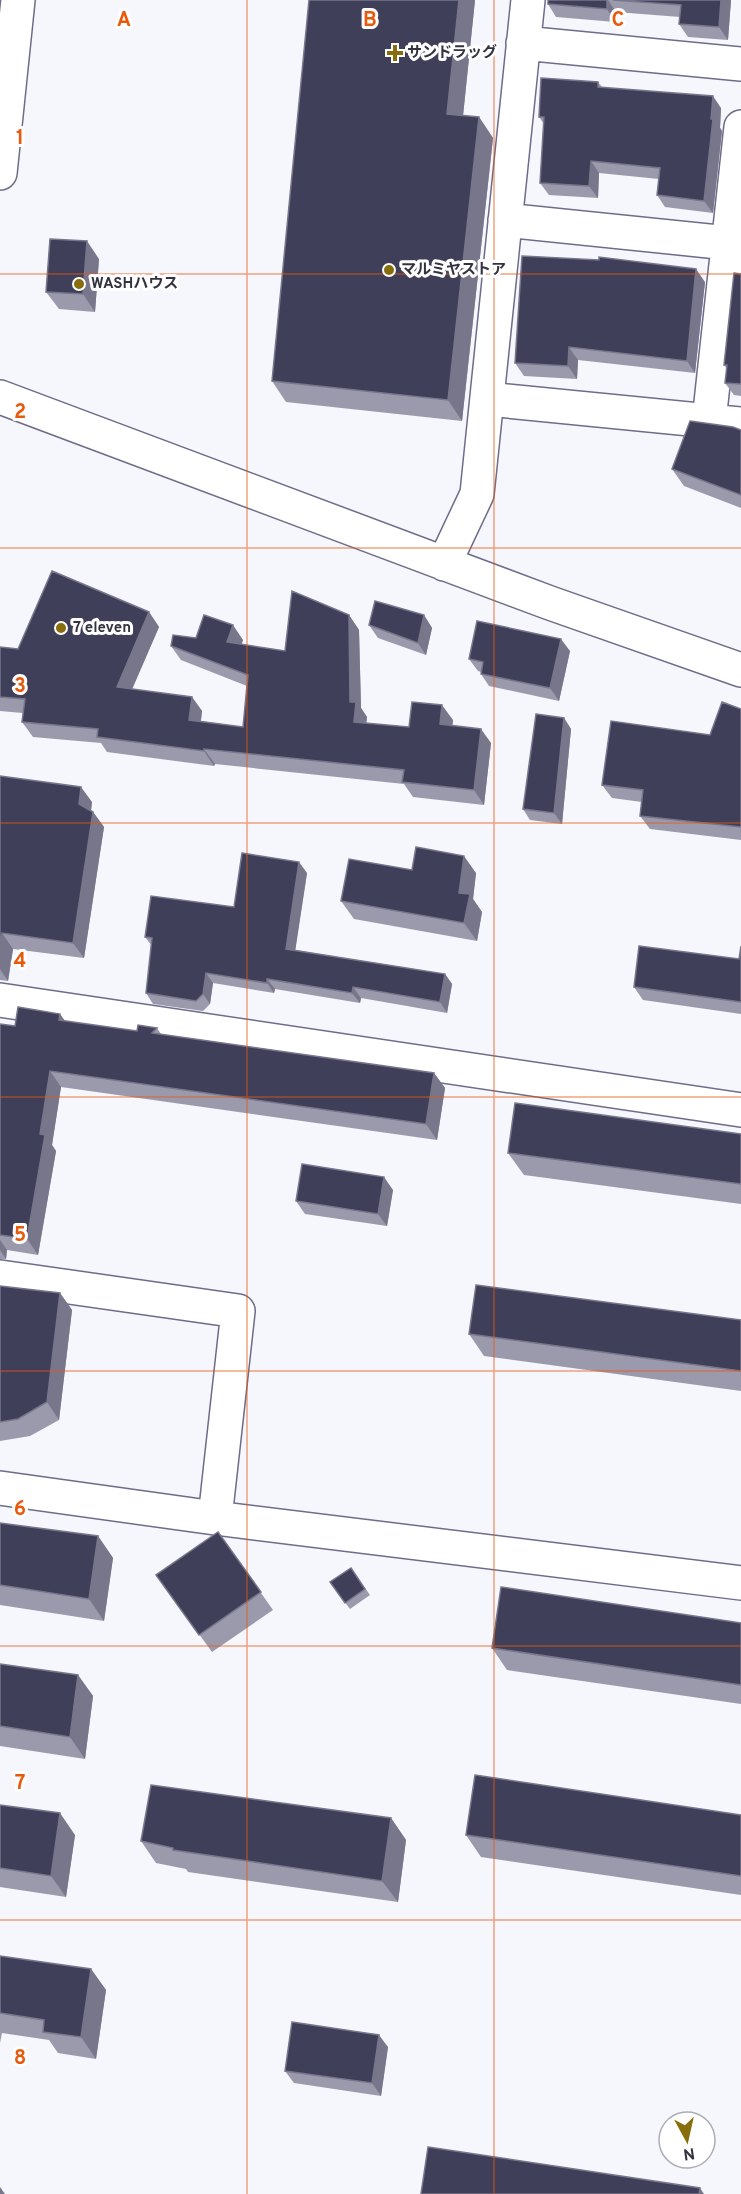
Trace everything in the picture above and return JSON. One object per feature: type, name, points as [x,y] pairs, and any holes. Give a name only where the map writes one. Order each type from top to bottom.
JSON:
[{"type":"street","points":[[0,173],[7,48],[18,0]]},
{"type":"street","points":[[444,564],[477,494],[528,0]]},
{"type":"street","points":[[524,44],[741,64]]},
{"type":"street","points":[[709,421],[741,127]]},
{"type":"street","points":[[505,220],[729,243]]},
{"type":"street","points":[[0,397],[444,564],[741,670]]},
{"type":"street","points":[[487,399],[741,424]]},
{"type":"street","points":[[0,1000],[741,1110]]},
{"type":"street","points":[[0,1277],[238,1311],[215,1518]]},
{"type":"street","points":[[0,1488],[215,1518],[741,1583]]},
{"type":"building","name":"マルミヤストア","points":[[309,0],[459,0],[447,114],[479,117],[448,400],[272,381]]},
{"type":"building","points":[[548,0],[607,0],[607,9],[548,4]]},
{"type":"building","points":[[613,0],[721,0],[719,27],[679,24],[681,5]]},
{"type":"building","points":[[541,78],[598,82],[598,87],[713,96],[711,119],[713,119],[704,201],[657,195],[660,168],[591,161],[589,186],[540,183],[544,117],[539,117]]},
{"type":"building","points":[[50,239],[87,241],[83,294],[46,292]]},
{"type":"building","points":[[522,256],[599,260],[599,257],[696,269],[687,361],[569,347],[568,366],[515,363]]},
{"type":"building","points":[[734,273],[741,274],[741,384],[725,383],[727,365],[724,365]]},
{"type":"building","points":[[690,421],[741,430],[741,495],[672,469]]},
{"type":"building","points":[[52,571],[149,612],[117,687],[192,697],[189,720],[243,727],[248,675],[171,646],[173,635],[196,638],[204,615],[233,625],[227,642],[285,651],[292,591],[349,615],[350,702],[356,702],[354,722],[409,727],[412,702],[442,705],[440,724],[481,729],[474,790],[402,782],[404,770],[204,749],[204,751],[97,737],[98,729],[22,722],[25,699],[0,697],[0,647],[18,649]]},
{"type":"building","points":[[375,601],[424,615],[418,643],[369,625]]},
{"type":"building","points":[[477,621],[561,639],[550,688],[481,674],[483,662],[469,659]]},
{"type":"building","points":[[722,702],[741,709],[741,827],[640,816],[643,790],[602,785],[611,721],[710,735]]},
{"type":"building","points":[[536,714],[564,718],[554,813],[523,809]]},
{"type":"building","points":[[0,776],[81,787],[79,804],[93,812],[73,943],[2,933],[0,947]]},
{"type":"building","points":[[416,847],[464,856],[459,893],[470,894],[464,923],[341,901],[349,859],[412,870]]},
{"type":"building","points":[[242,853],[299,862],[286,949],[445,974],[440,1002],[353,987],[352,993],[267,979],[267,983],[206,973],[203,994],[196,1001],[146,993],[152,938],[145,937],[151,896],[234,907]]},
{"type":"building","points":[[639,946],[739,959],[741,946],[741,1002],[634,987]]},
{"type":"building","points":[[18,1007],[60,1014],[59,1020],[137,1031],[138,1025],[157,1028],[152,1033],[434,1073],[426,1124],[50,1071],[40,1134],[45,1135],[27,1239],[0,1235],[0,1024],[15,1026]]},
{"type":"building","points":[[515,1103],[741,1134],[741,1184],[508,1153]]},
{"type":"building","points":[[302,1164],[384,1177],[378,1214],[296,1201]]},
{"type":"building","points":[[476,1285],[741,1320],[741,1371],[469,1334]]},
{"type":"building","points":[[0,1286],[60,1293],[47,1402],[18,1419],[0,1422]]},
{"type":"building","points":[[0,1523],[98,1536],[89,1599],[0,1585]]},
{"type":"building","points":[[218,1532],[261,1592],[199,1635],[156,1575]]},
{"type":"building","points":[[351,1568],[365,1589],[345,1603],[330,1582]]},
{"type":"building","points":[[501,1587],[741,1623],[741,1685],[492,1648]]},
{"type":"building","points":[[0,1664],[78,1675],[70,1737],[0,1726]]},
{"type":"building","points":[[475,1775],[741,1815],[741,1876],[466,1835]]},
{"type":"building","points":[[151,1785],[391,1818],[382,1881],[173,1850],[173,1848],[141,1841]]},
{"type":"building","points":[[0,1805],[60,1813],[51,1876],[0,1868]]},
{"type":"building","points":[[0,1956],[91,1969],[81,2037],[43,2032],[44,2020],[0,2013]]},
{"type":"building","points":[[292,2022],[379,2035],[372,2083],[285,2071]]},
{"type":"building","points":[[428,2147],[700,2188],[699,2194],[421,2194]]},
{"type":"place","name":"サンドラッグ","points":[[395,53]]},
{"type":"place","name":"マルミヤストア","points":[[389,270]]},
{"type":"place","name":"WASHハウス","points":[[79,284]]},
{"type":"place","name":"7 eleven","points":[[61,628]]}]
